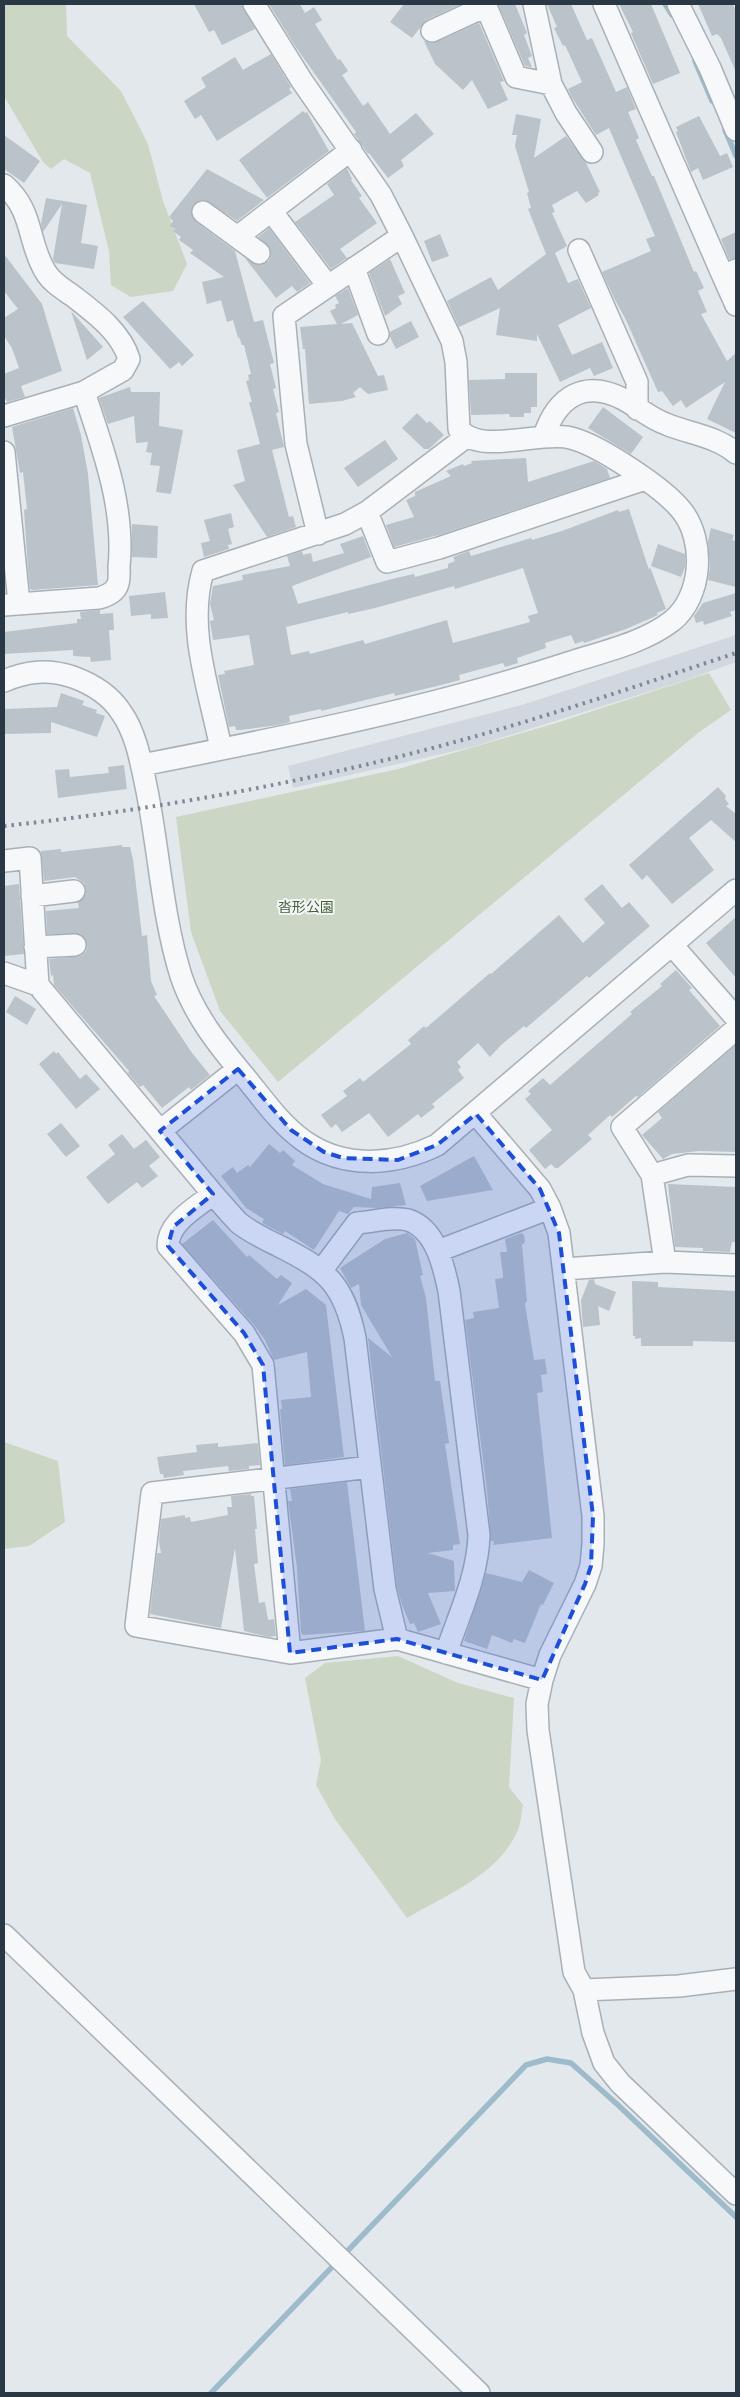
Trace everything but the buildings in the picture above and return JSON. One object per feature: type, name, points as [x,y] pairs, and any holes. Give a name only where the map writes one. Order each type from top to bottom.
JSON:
[{"type":"street","points":[[142,765],[339,725],[522,678],[654,633],[674,619],[686,602],[694,584],[698,567],[697,547],[690,523],[682,510],[645,479],[588,445],[567,437],[544,436],[480,441],[466,437],[460,429],[456,362],[452,341],[402,236],[381,194],[302,81],[254,4]]},
{"type":"street","points":[[534,4],[551,84],[566,113],[592,152]]},
{"type":"street","points":[[604,4],[730,273],[736,305]]},
{"type":"street","points":[[678,4],[698,43],[736,130]]},
{"type":"street","points":[[432,31],[485,5],[516,77],[551,84]]},
{"type":"street","points":[[237,237],[351,150]]},
{"type":"street","points":[[4,185],[21,203],[44,270],[55,282],[108,327],[126,350],[129,359],[123,370],[84,392],[4,416]]},
{"type":"street","points":[[203,212],[259,253]]},
{"type":"street","points":[[272,212],[328,286]]},
{"type":"street","points":[[318,534],[296,444],[284,316],[402,236]]},
{"type":"street","points":[[579,250],[612,320],[636,382],[637,409]]},
{"type":"street","points":[[354,268],[378,334]]},
{"type":"street","points":[[544,436],[554,411],[573,395],[588,391],[603,392],[625,400],[649,418],[722,443],[736,453]]},
{"type":"street","points":[[4,452],[11,604],[99,598],[109,594],[118,585],[121,545],[120,516],[100,440],[84,392]]},
{"type":"street","points":[[222,749],[198,639],[197,592],[203,571],[345,524],[367,512],[466,437]]},
{"type":"street","points":[[367,512],[386,562],[433,549],[645,479]]},
{"type":"street","points":[[4,682],[25,673],[44,671],[63,674],[96,687],[112,700],[122,712],[137,746],[142,765],[170,926],[182,976],[202,1021],[275,1114],[304,1141],[324,1152],[360,1161],[398,1160],[417,1155],[437,1146],[736,890]]},
{"type":"street","points":[[4,861],[30,858],[38,986]]},
{"type":"street","points":[[32,896],[74,891]]},
{"type":"street","points":[[36,947],[75,945]]},
{"type":"street","points":[[672,945],[736,1018]]},
{"type":"street","points":[[4,973],[38,986],[213,1194],[240,1223],[263,1238],[305,1260],[321,1271],[338,1288],[349,1310],[355,1338],[385,1590],[397,1639]]},
{"type":"street","points":[[665,1262],[652,1175],[622,1127],[736,1029]]},
{"type":"street","points":[[160,1131],[238,1069]]},
{"type":"street","points":[[476,1114],[540,1189],[550,1208],[559,1233],[593,1516],[591,1566],[585,1584],[550,1655],[537,1704],[538,1730],[574,1972],[584,1990],[593,2033],[604,2063],[620,2083],[736,2194]]},
{"type":"street","points":[[652,1175],[688,1165],[736,1166]]},
{"type":"street","points":[[213,1194],[173,1227],[168,1236],[168,1246],[244,1333],[263,1365],[290,1653]]},
{"type":"street","points":[[438,1251],[550,1208]]},
{"type":"street","points":[[321,1271],[357,1223],[406,1220],[416,1224],[438,1251],[449,1291],[479,1535],[475,1569],[446,1653]]},
{"type":"street","points":[[564,1269],[665,1262],[736,1265]]},
{"type":"street","points":[[370,1467],[152,1493],[136,1626],[290,1653],[397,1639],[542,1680]]},
{"type":"street","points":[[4,1935],[479,2393]]},
{"type":"street","points":[[584,1990],[679,1986],[736,1980]]},
{"type":"highlighted area","points":[[238,1069],[291,1130],[324,1152],[343,1158],[398,1160],[437,1145],[476,1114],[540,1189],[559,1233],[593,1516],[591,1566],[585,1584],[542,1680],[397,1639],[290,1653],[263,1365],[244,1333],[168,1246],[173,1227],[213,1194],[160,1131]]},
{"type":"shaded area","points":[[736,635],[736,662],[686,680],[472,747],[293,788],[288,766],[525,704]]},
{"type":"green space","points":[[4,4],[66,4],[67,36],[121,91],[148,144],[163,201],[187,264],[173,291],[131,297],[111,285],[109,251],[90,173],[64,159],[51,169],[43,162],[4,96]]},
{"type":"green space","name":"沓形公園","points":[[709,673],[731,710],[698,733],[278,1082],[220,1011],[191,932],[176,817],[398,769],[553,724]]},
{"type":"green space","points":[[4,1442],[58,1461],[65,1522],[29,1546],[4,1549]]},
{"type":"green space","points":[[398,1656],[458,1683],[514,1698],[509,1787],[523,1805],[517,1832],[497,1860],[484,1872],[454,1892],[407,1918],[335,1819],[316,1785],[321,1760],[305,1678],[325,1663]]},
{"type":"waterway","points":[[665,4],[672,15]]},
{"type":"waterway","points":[[695,61],[712,101]]},
{"type":"waterway","points":[[725,130],[736,156]]},
{"type":"waterway","points":[[211,2393],[526,2065],[547,2059],[571,2063],[736,2217]]},
{"type":"railway","points":[[4,826],[181,802],[357,767],[473,737],[736,653]]}]
